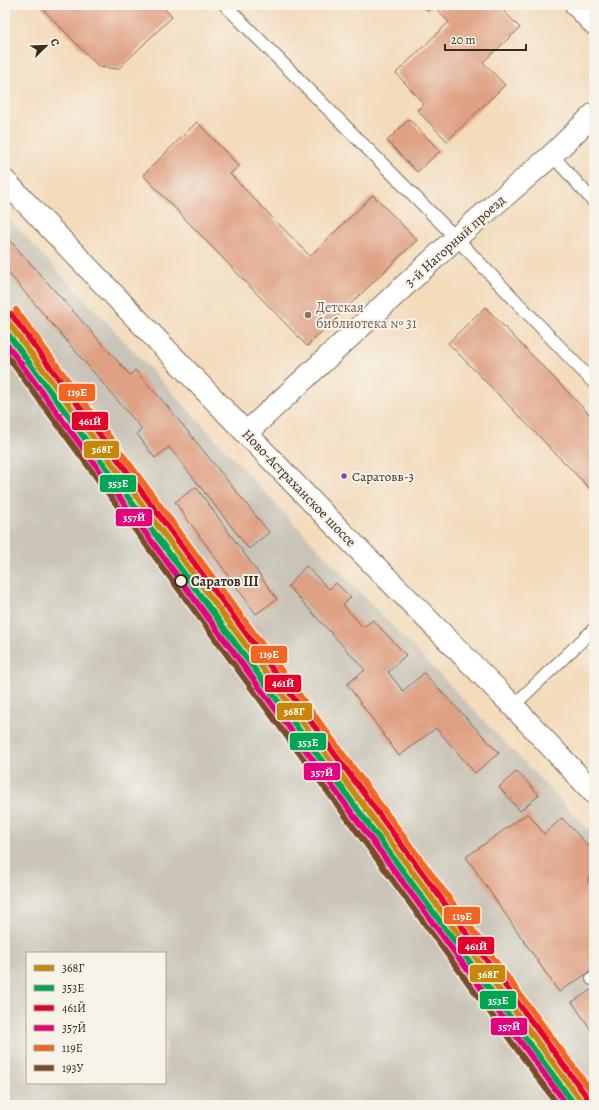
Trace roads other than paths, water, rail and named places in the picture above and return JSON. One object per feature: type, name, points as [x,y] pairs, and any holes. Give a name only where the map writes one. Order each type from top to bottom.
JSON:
[{"type":"main road","points":[[576,5],[594,24]]},
{"type":"main road","name":"3-й Нагорный проезд","points":[[246,433],[456,238],[552,155],[594,114]]},
{"type":"main road","name":"Ново-Астраханское шоссе","points":[[5,181],[246,433],[513,706],[594,793]]},
{"type":"lane","points":[[225,5],[456,238],[594,383]]},
{"type":"lane","points":[[552,155],[594,202]]},
{"type":"lane","points":[[513,706],[594,629]]},
{"type":"place","name":"Детская библиотека № 31","points":[[308,315]]},
{"type":"place","name":"Саратовв-3","points":[[344,476]]},
{"type":"place","name":"Саратов III","points":[[181,581]]}]
